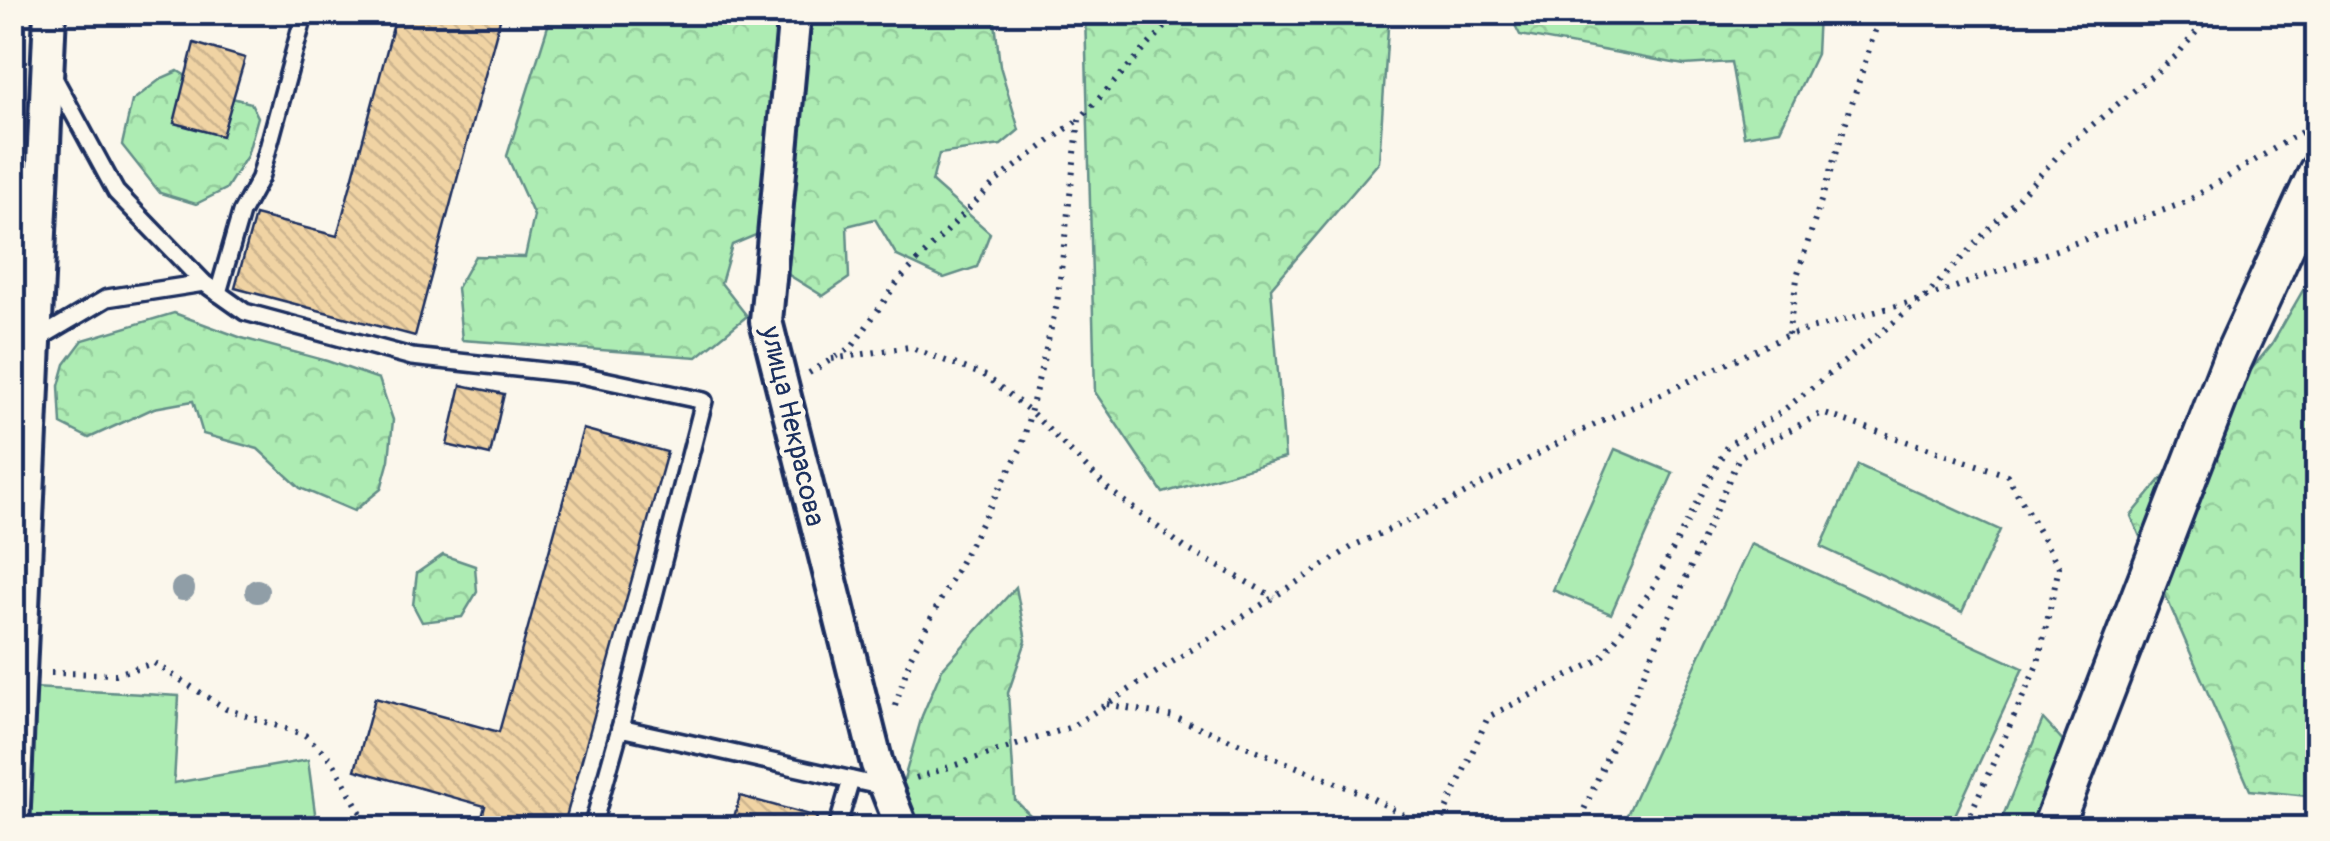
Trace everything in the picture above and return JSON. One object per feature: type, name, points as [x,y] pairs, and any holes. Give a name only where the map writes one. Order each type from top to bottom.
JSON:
[{"type":"street","points":[[13,828],[50,12]]},
{"type":"street","name":"улица Некрасова","points":[[794,12],[766,321],[876,764],[902,828]]},
{"type":"street","points":[[2052,828],[2231,363],[2318,173]]},
{"type":"lane","points":[[218,294],[241,213],[260,178],[304,12]]},
{"type":"lane","points":[[48,66],[116,192],[204,283],[245,312],[412,357],[580,375],[704,402],[592,828]]},
{"type":"lane","points":[[35,341],[107,298],[204,283]]},
{"type":"lane","points":[[620,728],[886,788]]},
{"type":"lane","points":[[837,828],[851,780]]},
{"type":"path","points":[[783,388],[852,347],[899,280],[995,182],[1080,120],[1178,12]]},
{"type":"path","points":[[1788,336],[1798,273],[1882,12]]},
{"type":"path","points":[[1438,828],[1488,717],[1601,659],[1652,589],[1727,446],[1780,412],[1922,299],[2068,145],[2176,56],[2213,12]]},
{"type":"path","points":[[894,710],[911,656],[1022,446],[1057,304],[1080,120]]},
{"type":"path","points":[[886,788],[1071,727],[1355,546],[1450,502],[1573,435],[1788,336],[1922,299],[2186,202],[2318,122]]},
{"type":"path","points":[[832,359],[910,347],[986,376],[1031,412],[1108,489],[1185,548],[1274,596]]},
{"type":"path","points":[[1576,828],[1738,457],[1822,413],[2008,475],[2059,567],[2038,663],[1964,828]]},
{"type":"path","points":[[20,672],[116,674],[154,662],[226,709],[305,734],[332,760],[370,828]]},
{"type":"path","points":[[1106,704],[1174,717],[1366,795],[1429,828]]},
{"type":"green space","points":[[12,13],[25,13],[13,200]]},
{"type":"green space","points":[[552,13],[994,13],[1000,66],[1019,130],[1001,145],[939,154],[932,182],[990,233],[977,267],[944,278],[897,256],[875,219],[847,226],[849,278],[823,296],[789,275],[765,231],[732,245],[721,283],[747,316],[697,357],[462,340],[457,288],[475,256],[525,257],[534,216],[507,156]]},
{"type":"green space","points":[[1085,13],[1389,13],[1379,162],[1271,288],[1285,458],[1163,493],[1095,392]]},
{"type":"green space","points":[[1509,13],[1818,13],[1816,54],[1780,130],[1744,136],[1731,62],[1684,65],[1520,35]]},
{"type":"green space","points":[[178,71],[214,93],[251,103],[258,117],[247,156],[226,189],[196,204],[160,193],[122,145],[132,101]]},
{"type":"green space","points":[[2317,266],[2317,797],[2250,790],[2131,516],[2272,344]]},
{"type":"green space","points":[[174,313],[379,379],[393,420],[381,489],[354,511],[300,488],[258,449],[203,434],[193,401],[154,408],[89,438],[61,424],[59,386],[65,364],[83,340]]},
{"type":"green space","points":[[1615,449],[1673,473],[1611,614],[1553,590]]},
{"type":"green space","points":[[1858,465],[2000,530],[1962,612],[1821,547]]},
{"type":"green space","points":[[1751,544],[2023,668],[1949,828],[1621,828]]},
{"type":"green space","points":[[443,555],[475,566],[477,592],[462,617],[422,622],[413,605],[417,573]]},
{"type":"green space","points":[[1016,587],[1026,641],[1008,693],[1015,800],[1043,828],[890,828],[922,716],[942,669]]},
{"type":"green space","points":[[33,688],[179,696],[174,783],[308,760],[317,828],[26,828]]},
{"type":"green space","points":[[2043,719],[2068,746],[2040,828],[1998,828]]},
{"type":"building","points":[[397,12],[502,12],[415,336],[235,288],[255,215],[337,236]]},
{"type":"building","points":[[194,43],[245,58],[222,136],[174,123]]},
{"type":"building","points":[[461,385],[504,394],[490,455],[447,445]]},
{"type":"building","points":[[583,429],[667,452],[563,828],[479,828],[485,806],[355,770],[375,698],[499,732]]},
{"type":"building","points":[[740,796],[817,817],[814,828],[731,828]]}]
